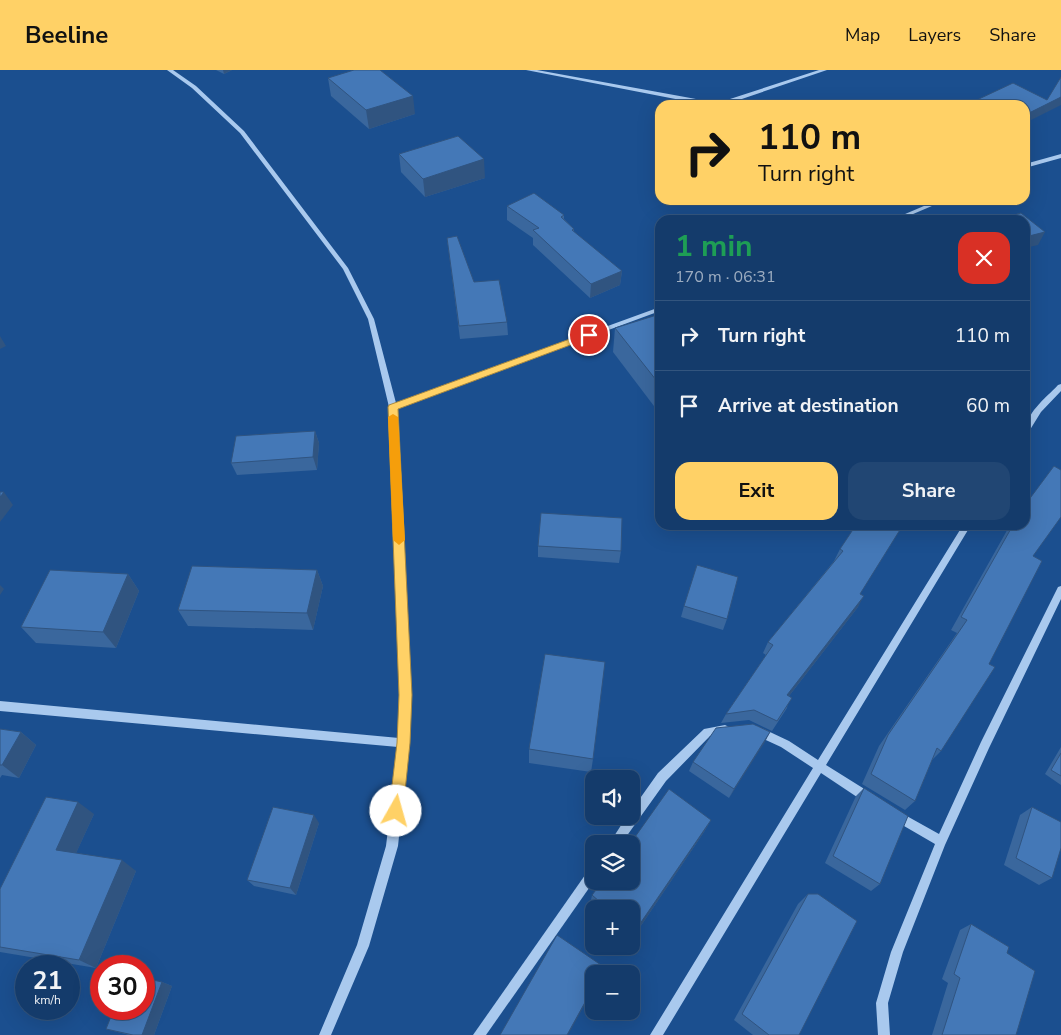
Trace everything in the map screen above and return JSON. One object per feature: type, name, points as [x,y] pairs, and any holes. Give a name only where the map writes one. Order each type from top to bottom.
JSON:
[{"type":"street","points":[[170,70],[194,87],[242,132],[346,269],[371,319],[393,407],[406,695],[404,743],[392,846],[363,946],[325,1035]]},
{"type":"street","points":[[529,70],[691,100]]},
{"type":"street","points":[[733,100],[824,70]]},
{"type":"street","points":[[1030,165],[1061,156]]},
{"type":"street","points":[[906,215],[931,205]]},
{"type":"street","points":[[393,407],[655,311]]},
{"type":"street","points":[[1030,423],[1038,410],[1061,387]]},
{"type":"street","points":[[656,1035],[964,530]]},
{"type":"street","points":[[884,1035],[882,1003],[894,960],[941,842],[985,745],[1061,590]]},
{"type":"street","points":[[0,706],[404,743]]},
{"type":"street","points":[[748,727],[785,744],[941,842]]},
{"type":"street","points":[[620,835],[662,777],[708,732],[732,729]]},
{"type":"street","points":[[479,1035],[585,885]]},
{"type":"building","points":[[354,70],[380,70],[413,96],[366,110],[328,78]]},
{"type":"building","points":[[1061,77],[1061,97],[1030,112],[1030,100],[977,100],[1013,83],[1047,100]]},
{"type":"building","points":[[458,136],[484,159],[423,179],[399,154]]},
{"type":"building","points":[[534,193],[564,215],[561,217],[574,229],[572,230],[622,271],[591,284],[533,230],[539,228],[507,206]]},
{"type":"building","points":[[1030,220],[1045,232],[1030,236]]},
{"type":"building","points":[[457,236],[474,282],[499,280],[507,322],[459,326],[447,238]]},
{"type":"building","points":[[655,316],[655,379],[615,328]]},
{"type":"building","points":[[315,431],[313,457],[231,463],[236,436]]},
{"type":"building","points":[[1054,466],[1061,470],[1061,517],[1033,556],[1042,561],[989,664],[995,667],[941,751],[937,748],[915,801],[871,774],[888,735],[967,620],[961,617],[1010,530],[1030,530],[1030,498]]},
{"type":"building","points":[[541,513],[622,518],[621,551],[538,546]]},
{"type":"building","points":[[853,530],[900,530],[860,594],[864,596],[787,695],[792,698],[777,721],[754,710],[726,714],[773,645],[768,642],[843,551],[840,549]]},
{"type":"building","points":[[697,565],[738,577],[727,619],[684,606]]},
{"type":"building","points":[[192,566],[317,570],[307,613],[178,610]]},
{"type":"building","points":[[50,570],[128,574],[103,632],[21,627]]},
{"type":"building","points":[[545,654],[605,662],[593,759],[529,749]]},
{"type":"building","points":[[753,724],[770,732],[734,789],[693,762],[716,728]]},
{"type":"building","points":[[0,729],[21,732],[2,765],[0,765]]},
{"type":"building","points":[[1061,753],[1061,776],[1051,770]]},
{"type":"building","points":[[864,788],[908,816],[880,884],[833,856]]},
{"type":"building","points":[[669,789],[711,820],[640,924],[640,900],[598,900],[592,895],[596,890],[640,890],[640,835],[636,835]]},
{"type":"building","points":[[46,797],[78,802],[56,850],[122,860],[80,958],[80,955],[49,955],[0,947],[0,889]]},
{"type":"building","points":[[273,807],[314,815],[290,888],[247,880]]},
{"type":"building","points":[[1032,807],[1061,822],[1061,848],[1052,878],[1016,858]]},
{"type":"building","points":[[808,894],[818,894],[857,921],[799,1035],[769,1035],[742,1014]]},
{"type":"building","points":[[971,924],[1009,947],[1007,953],[1035,971],[1016,1035],[942,1035],[960,978],[954,974]]},
{"type":"building","points":[[557,935],[601,965],[585,965],[585,1002],[567,1035],[500,1035]]},
{"type":"building","points":[[155,980],[162,982],[155,1001]]},
{"type":"building","points":[[110,1020],[148,1020],[142,1035],[106,1029]]},
{"type":"slow traffic","points":[[393,417],[399,540]]},
{"type":"route","points":[[396,811],[404,743],[406,695],[393,407],[589,335]]}]
